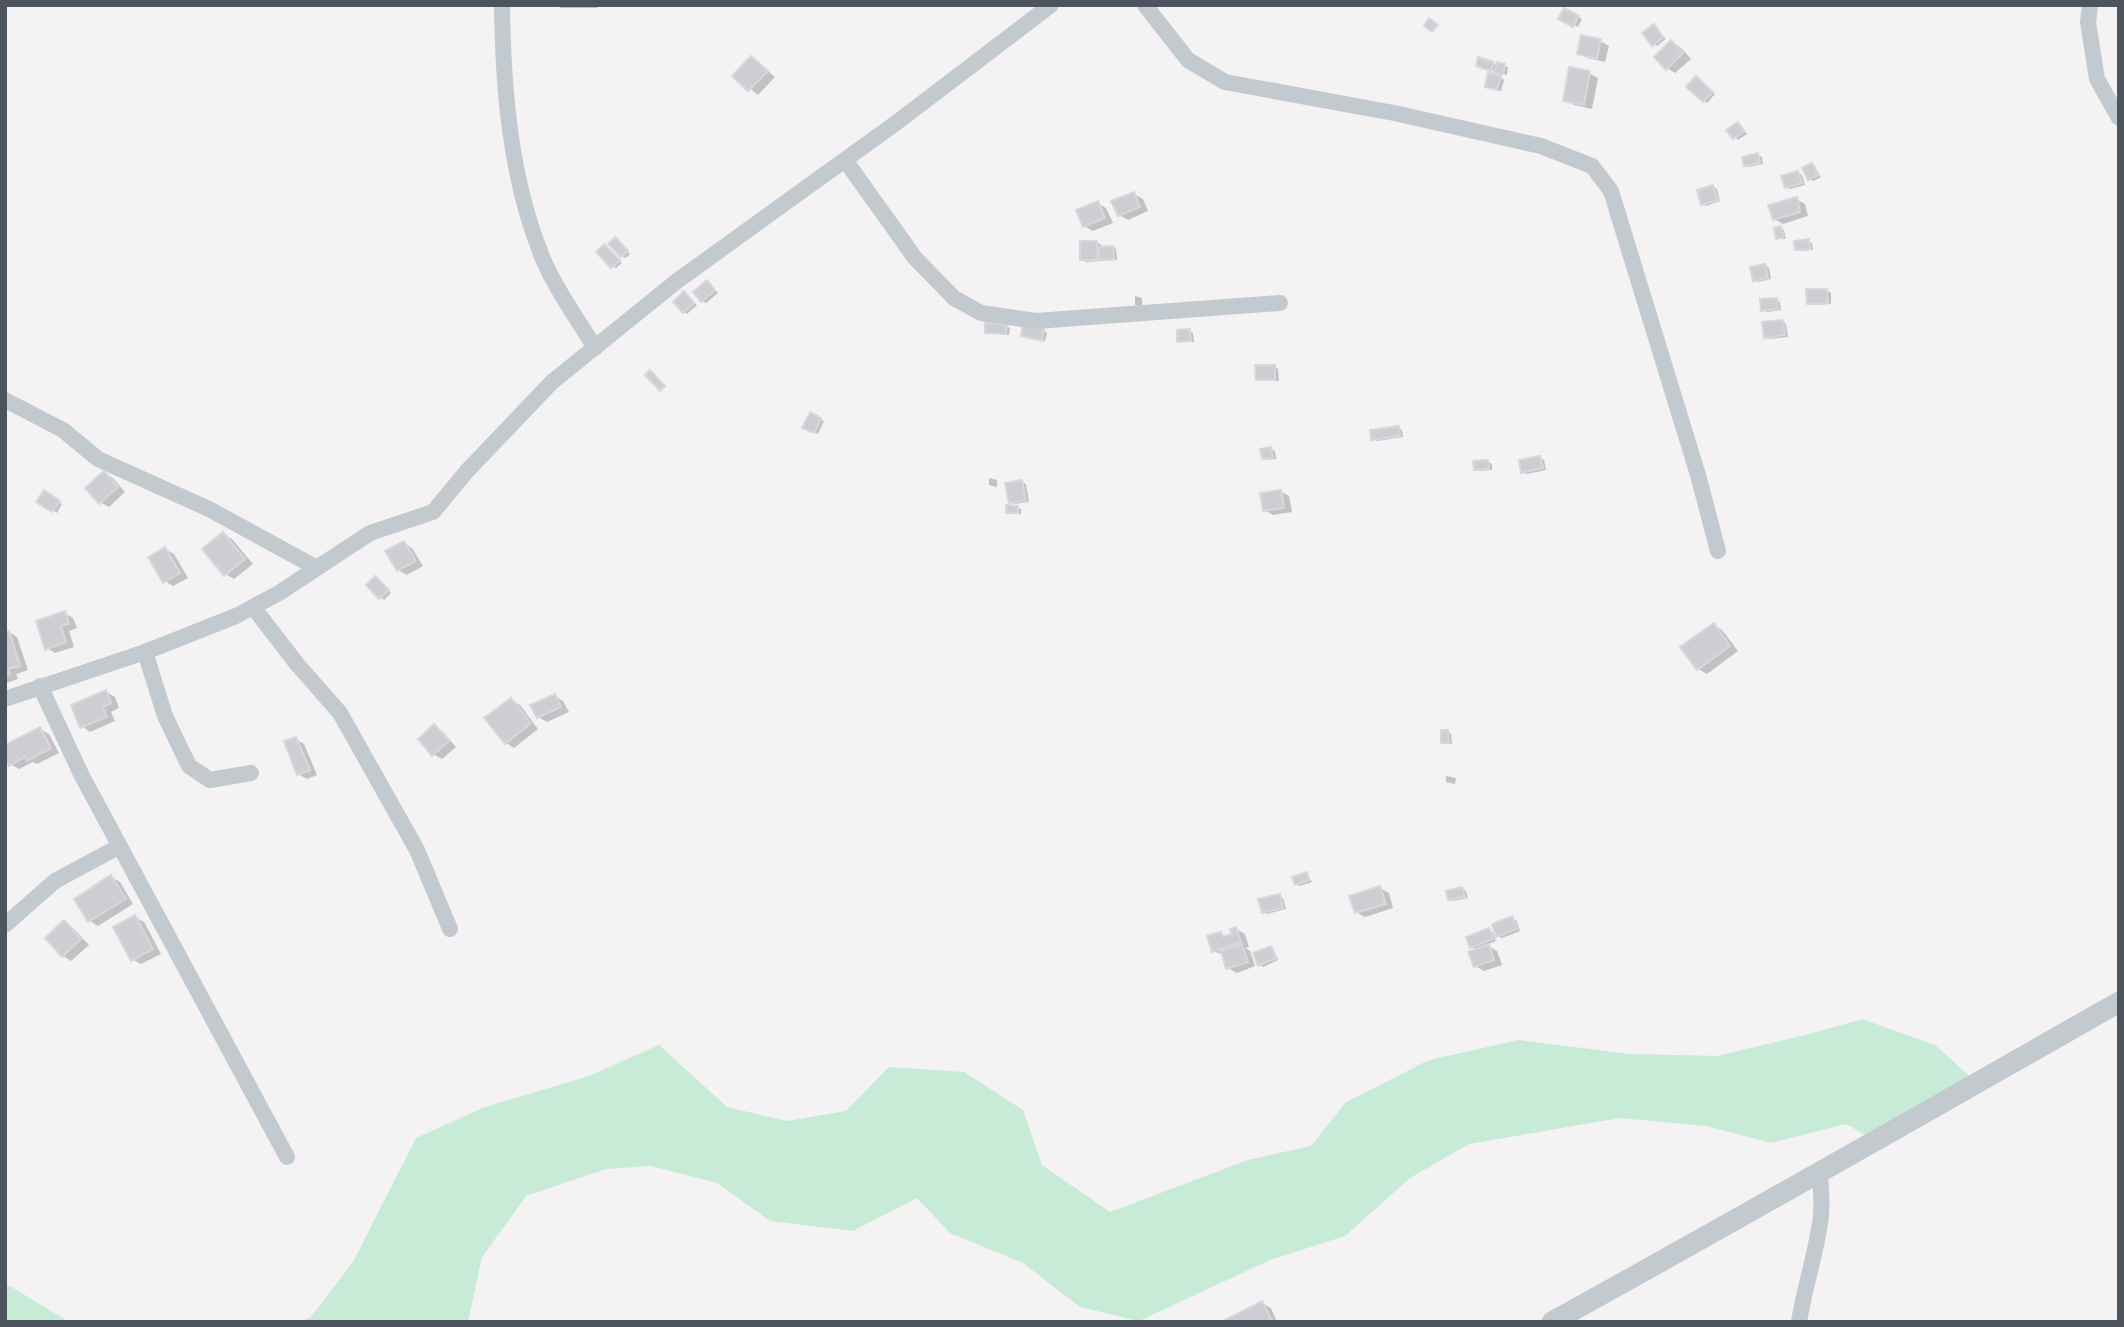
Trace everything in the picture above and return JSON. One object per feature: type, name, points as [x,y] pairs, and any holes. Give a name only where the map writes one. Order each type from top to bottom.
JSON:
[{"type":"street","points":[[502,5],[508,114],[521,197],[542,257],[595,348]]},
{"type":"street","points":[[5,699],[145,652],[236,616],[370,533],[433,512],[467,471],[552,382],[677,281],[845,160],[1051,5]]},
{"type":"street","points":[[1145,5],[1188,60],[1225,82],[1394,113],[1541,146],[1592,166],[1611,191],[1698,475],[1717,551]]},
{"type":"street","points":[[2090,5],[2088,22],[2097,79],[2119,118]]},
{"type":"street","points":[[845,160],[915,258],[954,298],[981,313],[1036,321],[1280,303]]},
{"type":"street","points":[[5,400],[63,430],[98,459],[209,509],[317,568]]},
{"type":"street","points":[[253,607],[297,664],[340,713],[417,850],[450,929]]},
{"type":"street","points":[[145,652],[165,716],[189,766],[210,779],[251,774]]},
{"type":"street","points":[[40,686],[82,776],[287,1157]]},
{"type":"street","points":[[5,925],[55,881],[120,846]]},
{"type":"street","points":[[1552,1322],[2119,1002]]},
{"type":"street","points":[[1798,1322],[1819,1229],[1822,1203],[1820,1173]]},
{"type":"green space","points":[[1862,1019],[1935,1045],[1977,1083],[1874,1140],[1846,1124],[1771,1143],[1706,1126],[1620,1118],[1469,1144],[1410,1178],[1345,1236],[1270,1260],[1139,1321],[1080,1307],[1023,1263],[950,1233],[917,1198],[853,1231],[770,1221],[717,1183],[651,1166],[606,1169],[526,1196],[482,1257],[468,1322],[298,1322],[310,1318],[353,1262],[416,1138],[485,1107],[589,1076],[659,1045],[727,1107],[787,1121],[846,1111],[889,1067],[964,1072],[1023,1110],[1042,1165],[1110,1212],[1248,1160],[1311,1146],[1346,1102],[1429,1060],[1519,1040],[1630,1054],[1718,1056]]},
{"type":"green space","points":[[5,1286],[10,1286],[69,1322],[5,1322]]},
{"type":"building","points":[[1564,8],[1579,16],[1573,27],[1558,19]]},
{"type":"building","points":[[1429,18],[1438,25],[1432,32],[1424,26]]},
{"type":"building","points":[[1654,24],[1663,37],[1652,46],[1642,33]]},
{"type":"building","points":[[1581,35],[1601,39],[1597,59],[1577,54]]},
{"type":"building","points":[[1671,40],[1683,53],[1666,70],[1654,57]]},
{"type":"building","points":[[751,56],[768,71],[748,91],[732,76]]},
{"type":"building","points":[[1478,57],[1494,62],[1491,71],[1476,66]]},
{"type":"building","points":[[1497,62],[1505,64],[1503,74],[1494,73]]},
{"type":"building","points":[[1569,67],[1590,71],[1584,105],[1563,101]]},
{"type":"building","points":[[1488,72],[1501,76],[1497,90],[1485,87]]},
{"type":"building","points":[[1696,76],[1713,92],[1703,102],[1686,87]]},
{"type":"building","points":[[1738,122],[1744,131],[1733,139],[1726,130]]},
{"type":"building","points":[[1758,153],[1760,163],[1744,166],[1742,157]]},
{"type":"building","points":[[1812,163],[1819,175],[1808,180],[1802,168]]},
{"type":"building","points":[[1798,171],[1802,183],[1785,188],[1781,176]]},
{"type":"building","points":[[1713,185],[1718,200],[1701,205],[1697,190]]},
{"type":"building","points":[[1134,192],[1140,207],[1118,216],[1111,201]]},
{"type":"building","points":[[1797,197],[1800,212],[1773,220],[1768,205]]},
{"type":"building","points":[[1098,201],[1105,218],[1083,227],[1076,210]]},
{"type":"building","points":[[1781,226],[1784,237],[1776,239],[1774,228]]},
{"type":"building","points":[[615,237],[628,251],[621,257],[608,244]]},
{"type":"building","points":[[1809,239],[1810,249],[1795,250],[1794,241]]},
{"type":"building","points":[[1080,241],[1097,241],[1098,260],[1080,260]]},
{"type":"building","points":[[604,244],[620,260],[611,268],[596,252]]},
{"type":"building","points":[[1113,246],[1114,259],[1099,260],[1098,247]]},
{"type":"building","points":[[1765,264],[1768,278],[1753,281],[1750,267]]},
{"type":"building","points":[[707,280],[715,290],[701,302],[693,292]]},
{"type":"building","points":[[1806,289],[1827,289],[1828,303],[1807,304]]},
{"type":"building","points":[[684,291],[694,303],[683,313],[673,302]]},
{"type":"building","points":[[1777,298],[1778,309],[1761,311],[1760,299]]},
{"type":"building","points":[[1783,320],[1785,335],[1764,338],[1762,322]]},
{"type":"building","points":[[985,323],[1007,324],[1006,334],[985,333]]},
{"type":"building","points":[[1023,324],[1044,329],[1042,341],[1021,336]]},
{"type":"building","points":[[1190,329],[1191,341],[1177,342],[1177,330]]},
{"type":"building","points":[[1255,365],[1275,365],[1275,380],[1256,380]]},
{"type":"building","points":[[650,370],[665,386],[660,391],[645,375]]},
{"type":"building","points":[[810,412],[821,418],[814,433],[802,428]]},
{"type":"building","points":[[1399,426],[1400,436],[1371,440],[1370,430]]},
{"type":"building","points":[[1271,447],[1273,458],[1262,459],[1260,449]]},
{"type":"building","points":[[1540,456],[1543,468],[1521,473],[1519,460]]},
{"type":"building","points":[[1488,460],[1489,469],[1474,470],[1473,461]]},
{"type":"building","points":[[104,471],[118,487],[99,504],[85,488]]},
{"type":"building","points":[[1022,480],[1026,501],[1009,503],[1005,483]]},
{"type":"building","points":[[44,490],[60,501],[52,512],[36,502]]},
{"type":"building","points":[[1281,490],[1284,508],[1263,511],[1260,493]]},
{"type":"building","points":[[1006,505],[1018,506],[1018,513],[1006,513]]},
{"type":"building","points":[[223,532],[245,559],[224,576],[202,549]]},
{"type":"building","points":[[404,541],[416,561],[397,571],[385,551]]},
{"type":"building","points":[[165,547],[180,573],[163,583],[148,557]]},
{"type":"building","points":[[375,576],[389,590],[379,599],[366,585]]},
{"type":"building","points":[[65,611],[69,624],[61,626],[66,642],[45,650],[36,621]]},
{"type":"building","points":[[1714,623],[1730,646],[1697,670],[1680,647]]},
{"type":"building","points":[[9,631],[20,666],[8,669],[10,674],[5,676],[5,632]]},
{"type":"building","points":[[106,690],[111,703],[103,707],[107,717],[80,728],[71,705]]},
{"type":"building","points":[[555,694],[561,707],[537,718],[530,705]]},
{"type":"building","points":[[511,698],[531,723],[505,744],[484,718]]},
{"type":"building","points":[[434,724],[449,741],[432,756],[418,739]]},
{"type":"building","points":[[40,727],[51,748],[27,761],[25,757],[9,766],[5,759],[5,745]]},
{"type":"building","points":[[1441,730],[1448,730],[1449,743],[1441,743]]},
{"type":"building","points":[[296,737],[310,770],[297,775],[284,741]]},
{"type":"building","points":[[1307,872],[1309,880],[1295,885],[1292,877]]},
{"type":"building","points":[[111,875],[126,899],[88,922],[74,899]]},
{"type":"building","points":[[1380,886],[1386,904],[1355,913],[1349,896]]},
{"type":"building","points":[[1462,887],[1465,897],[1448,900],[1446,891]]},
{"type":"building","points":[[1280,894],[1283,908],[1262,913],[1258,899]]},
{"type":"building","points":[[135,915],[153,949],[131,961],[113,927]]},
{"type":"building","points":[[1512,916],[1517,929],[1496,937],[1492,924]]},
{"type":"building","points":[[64,920],[81,939],[62,957],[45,938]]},
{"type":"building","points":[[1236,927],[1241,942],[1212,952],[1207,936],[1221,932],[1223,937],[1232,934],[1230,929]]},
{"type":"building","points":[[1489,928],[1493,939],[1470,948],[1466,937]]},
{"type":"building","points":[[1242,944],[1248,962],[1226,969],[1221,951]]},
{"type":"building","points":[[1489,944],[1494,960],[1474,967],[1468,952]]},
{"type":"building","points":[[1271,946],[1276,958],[1258,966],[1253,953]]},
{"type":"building","points":[[1262,1301],[1272,1321],[1223,1321]]}]
